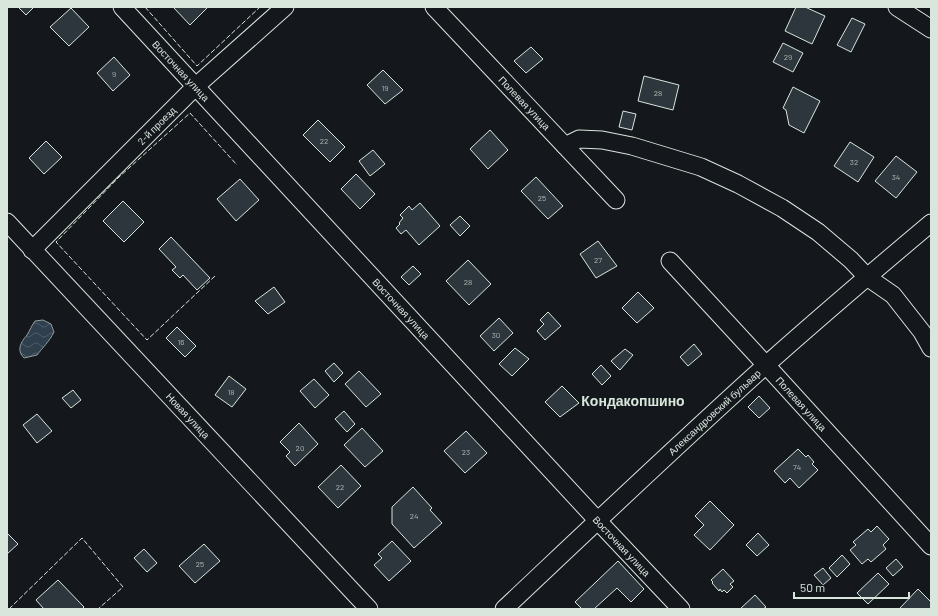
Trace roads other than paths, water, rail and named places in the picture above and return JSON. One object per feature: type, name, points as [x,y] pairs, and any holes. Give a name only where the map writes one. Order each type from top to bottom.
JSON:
[{"type":"street","name":"Восточная улица","points":[[122,7],[681,609]]},
{"type":"street","name":"2-й проезд","points":[[32,250],[196,86],[285,7]]},
{"type":"street","name":"Полевая улица","points":[[434,7],[616,200]]},
{"type":"street","points":[[896,7],[931,29]]},
{"type":"street","points":[[565,146],[579,139],[602,140],[632,146],[701,167],[738,184],[782,208],[818,232],[851,260],[867,277],[893,295],[922,332],[931,348]]},
{"type":"street","name":"Новая улица","points":[[7,222],[369,609]]},
{"type":"street","name":"Александровский бульвар","points":[[504,609],[766,365],[931,223]]},
{"type":"street","name":"Полевая улица","points":[[670,261],[931,546]]},
{"type":"water","points":[[43,320],[51,324],[54,332],[37,355],[24,358],[20,352],[21,343],[35,321]]},
{"type":"district","name":"Кондакопшино","points":[[633,401]]}]
